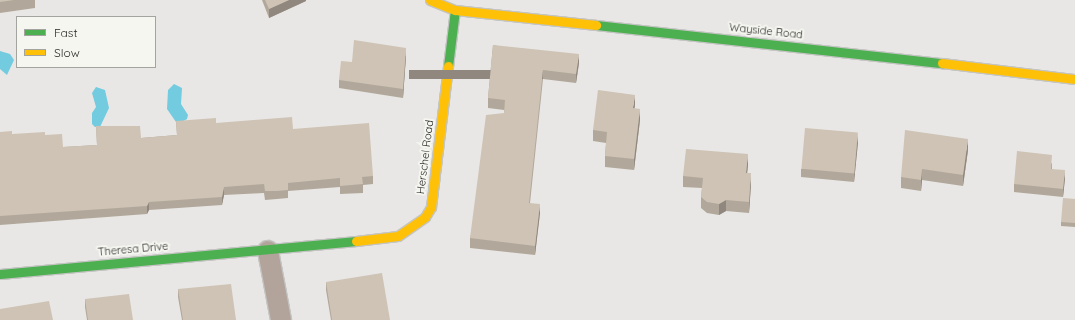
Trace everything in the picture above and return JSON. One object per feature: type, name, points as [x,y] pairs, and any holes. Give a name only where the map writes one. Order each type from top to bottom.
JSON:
[{"type":"street","points":[[430,0],[454,10]]},
{"type":"street","name":"Wayside Road","points":[[454,10],[889,56],[1075,79]]},
{"type":"street","name":"Herschel Road","points":[[268,251],[398,236],[425,217],[431,207],[454,10]]},
{"type":"street","points":[[268,251],[281,320]]},
{"type":"street","name":"Theresa Drive","points":[[0,274],[268,251]]},
{"type":"water","points":[[0,51],[10,54],[14,60],[7,75],[0,69]]},
{"type":"water","points":[[174,84],[182,88],[181,104],[188,115],[187,119],[180,123],[176,122],[167,109],[168,90]]},
{"type":"water","points":[[96,87],[105,90],[109,108],[100,127],[95,127],[92,124],[92,113],[96,107],[92,93]]},
{"type":"building","points":[[0,0],[14,0],[0,2]]},
{"type":"building","points":[[265,0],[289,0],[269,9]]},
{"type":"building","points":[[354,40],[406,48],[403,89],[339,80],[341,61],[352,62]]},
{"type":"building","points":[[493,45],[579,54],[576,74],[543,70],[529,203],[540,204],[535,246],[470,238],[486,115],[504,113],[505,100],[488,98]]},
{"type":"building","points":[[598,90],[635,95],[633,108],[640,109],[634,159],[605,156],[607,132],[593,130]]},
{"type":"building","points":[[292,117],[293,129],[369,123],[373,176],[362,177],[363,184],[340,186],[340,178],[288,183],[288,190],[277,191],[265,191],[264,184],[224,187],[222,197],[149,202],[147,206],[0,216],[0,132],[12,131],[12,134],[45,132],[45,135],[62,134],[63,147],[97,145],[96,126],[140,126],[141,138],[177,135],[176,121],[216,118],[216,123]]},
{"type":"building","points":[[805,128],[858,133],[854,173],[801,169]]},
{"type":"building","points":[[905,130],[968,139],[963,175],[922,169],[921,180],[901,177]]},
{"type":"building","points":[[686,149],[748,154],[746,173],[751,173],[749,202],[726,200],[719,204],[707,202],[701,197],[703,178],[683,176]]},
{"type":"building","points":[[1017,151],[1052,155],[1051,169],[1065,170],[1063,189],[1014,184]]},
{"type":"building","points":[[1063,198],[1075,199],[1075,223],[1061,222]]},
{"type":"building","points":[[382,273],[390,320],[332,320],[326,282]]},
{"type":"building","points":[[231,284],[236,320],[183,320],[178,289]]},
{"type":"building","points":[[129,294],[133,320],[88,320],[85,299]]},
{"type":"building","points":[[49,301],[53,320],[0,320],[0,309]]},
{"type":"traffic: fast","points":[[448,66],[455,10]]},
{"type":"traffic: fast","points":[[596,25],[942,63]]},
{"type":"traffic: fast","points":[[0,274],[356,241]]},
{"type":"traffic: slow","points":[[430,0],[455,10],[596,25]]},
{"type":"traffic: slow","points":[[942,63],[1075,79]]},
{"type":"traffic: slow","points":[[356,241],[398,236],[425,217],[431,207],[448,66]]}]
